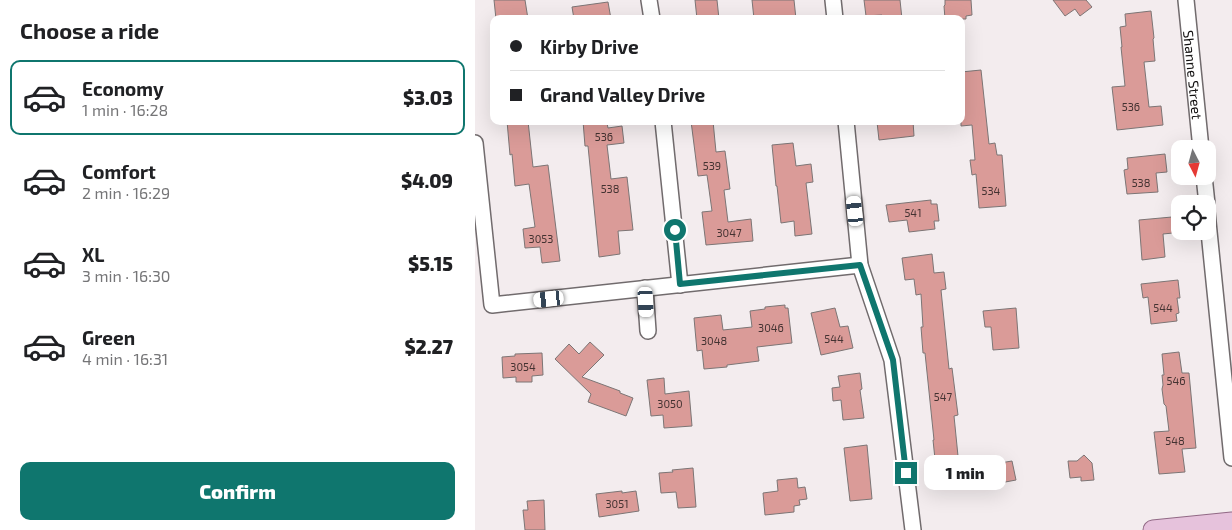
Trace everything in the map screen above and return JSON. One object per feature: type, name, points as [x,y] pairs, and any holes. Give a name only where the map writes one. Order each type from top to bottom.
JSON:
[{"type":"main road","points":[[1153,530],[1232,522]]},
{"type":"street","points":[[649,0],[651,15]]},
{"type":"street","points":[[833,0],[835,15]]},
{"type":"street","name":"Shanne Street","points":[[1187,0],[1200,140]]},
{"type":"street","points":[[663,125],[680,284]]},
{"type":"street","points":[[846,125],[860,265],[893,360],[913,530]]},
{"type":"street","points":[[475,143],[492,305],[860,265]]},
{"type":"street","points":[[1210,240],[1232,458]]},
{"type":"street","points":[[645,288],[648,331]]},
{"type":"building","points":[[494,0],[525,0],[527,15],[496,15]]},
{"type":"building","points":[[695,0],[717,0],[719,15],[697,15]]},
{"type":"building","points":[[752,0],[794,0],[796,15],[754,15]]},
{"type":"building","points":[[864,0],[900,0],[902,15],[866,15]]},
{"type":"building","points":[[945,0],[971,0],[972,15],[966,16],[965,19],[965,15],[945,15]]},
{"type":"building","points":[[1053,0],[1086,0],[1092,7],[1080,16],[1075,9],[1065,16]]},
{"type":"building","points":[[608,2],[610,15],[573,15],[572,7]]},
{"type":"building","points":[[1151,11],[1155,61],[1144,62],[1149,107],[1161,106],[1163,125],[1117,130],[1112,87],[1125,86],[1120,27],[1126,26],[1125,14]]},
{"type":"building","points":[[981,70],[989,144],[995,143],[997,155],[1002,155],[1006,206],[979,208],[976,174],[972,175],[970,160],[975,160],[972,125],[961,126],[965,125],[965,72]]},
{"type":"building","points":[[507,125],[528,125],[533,167],[548,165],[560,261],[542,263],[540,247],[525,248],[523,229],[535,227],[529,184],[515,186],[512,154],[510,155]]},
{"type":"building","points":[[583,125],[607,125],[608,128],[622,126],[624,143],[607,145],[611,179],[627,177],[633,230],[618,231],[620,254],[599,257],[588,146],[585,146]]},
{"type":"building","points":[[692,125],[713,125],[716,152],[725,151],[730,189],[724,190],[728,222],[751,219],[753,241],[706,245],[702,212],[712,211],[707,175],[698,176]]},
{"type":"building","points":[[877,125],[913,125],[914,136],[879,140]]},
{"type":"building","points":[[793,143],[796,166],[811,164],[813,182],[806,183],[812,234],[795,236],[794,221],[781,223],[772,145]]},
{"type":"building","points":[[1165,154],[1167,172],[1156,173],[1158,192],[1127,194],[1124,170],[1128,169],[1127,158]]},
{"type":"building","points":[[931,200],[931,204],[937,204],[939,221],[934,221],[935,229],[909,232],[907,220],[889,222],[886,205]]},
{"type":"building","points":[[1171,217],[1171,233],[1163,234],[1165,257],[1142,260],[1139,220]]},
{"type":"building","points":[[932,254],[934,273],[944,272],[946,289],[941,290],[949,369],[952,368],[958,415],[954,416],[958,456],[965,456],[967,468],[999,461],[1000,463],[1012,461],[1016,480],[1000,483],[999,481],[985,484],[984,482],[960,484],[961,486],[940,488],[937,459],[935,459],[925,353],[923,353],[921,294],[916,295],[914,279],[905,280],[902,258]]},
{"type":"building","points":[[1178,280],[1180,298],[1177,298],[1179,313],[1176,314],[1177,321],[1151,324],[1148,297],[1143,298],[1141,284]]},
{"type":"building","points":[[785,305],[785,308],[788,308],[792,343],[757,347],[759,361],[704,369],[702,350],[697,351],[694,318],[721,315],[723,330],[752,327],[750,311]]},
{"type":"building","points":[[835,308],[840,327],[848,326],[853,348],[821,355],[811,313]]},
{"type":"building","points":[[1016,308],[1019,348],[993,350],[991,327],[985,327],[983,311]]},
{"type":"building","points":[[590,342],[604,355],[582,377],[620,391],[620,393],[633,398],[626,416],[588,402],[591,394],[555,359],[569,344],[579,354]]},
{"type":"building","points":[[1179,352],[1182,373],[1189,373],[1196,448],[1182,449],[1185,472],[1159,474],[1154,432],[1169,431],[1162,389],[1162,375],[1164,375],[1162,354]]},
{"type":"building","points":[[542,353],[543,375],[532,376],[532,382],[516,382],[516,377],[503,378],[502,357],[515,356],[515,354]]},
{"type":"building","points":[[860,373],[862,389],[860,390],[864,418],[843,420],[841,400],[833,401],[832,388],[840,387],[838,376]]},
{"type":"building","points":[[664,378],[665,394],[689,391],[692,426],[664,428],[663,415],[651,416],[647,380]]},
{"type":"building","points":[[867,445],[872,499],[850,501],[844,448]]},
{"type":"building","points":[[1084,455],[1092,463],[1094,480],[1081,481],[1081,477],[1070,478],[1068,461],[1077,461]]},
{"type":"building","points":[[693,468],[696,507],[678,508],[676,492],[661,493],[659,473]]},
{"type":"building","points":[[797,478],[798,488],[805,487],[807,499],[799,500],[800,505],[794,506],[794,512],[765,515],[763,493],[778,491],[777,480]]},
{"type":"building","points":[[622,491],[622,493],[636,491],[639,511],[599,517],[596,494]]},
{"type":"building","points":[[544,500],[545,530],[525,530],[523,510],[528,510],[527,501]]},
{"type":"route","points":[[675,230],[680,284],[860,265],[893,360],[906,473]]}]
